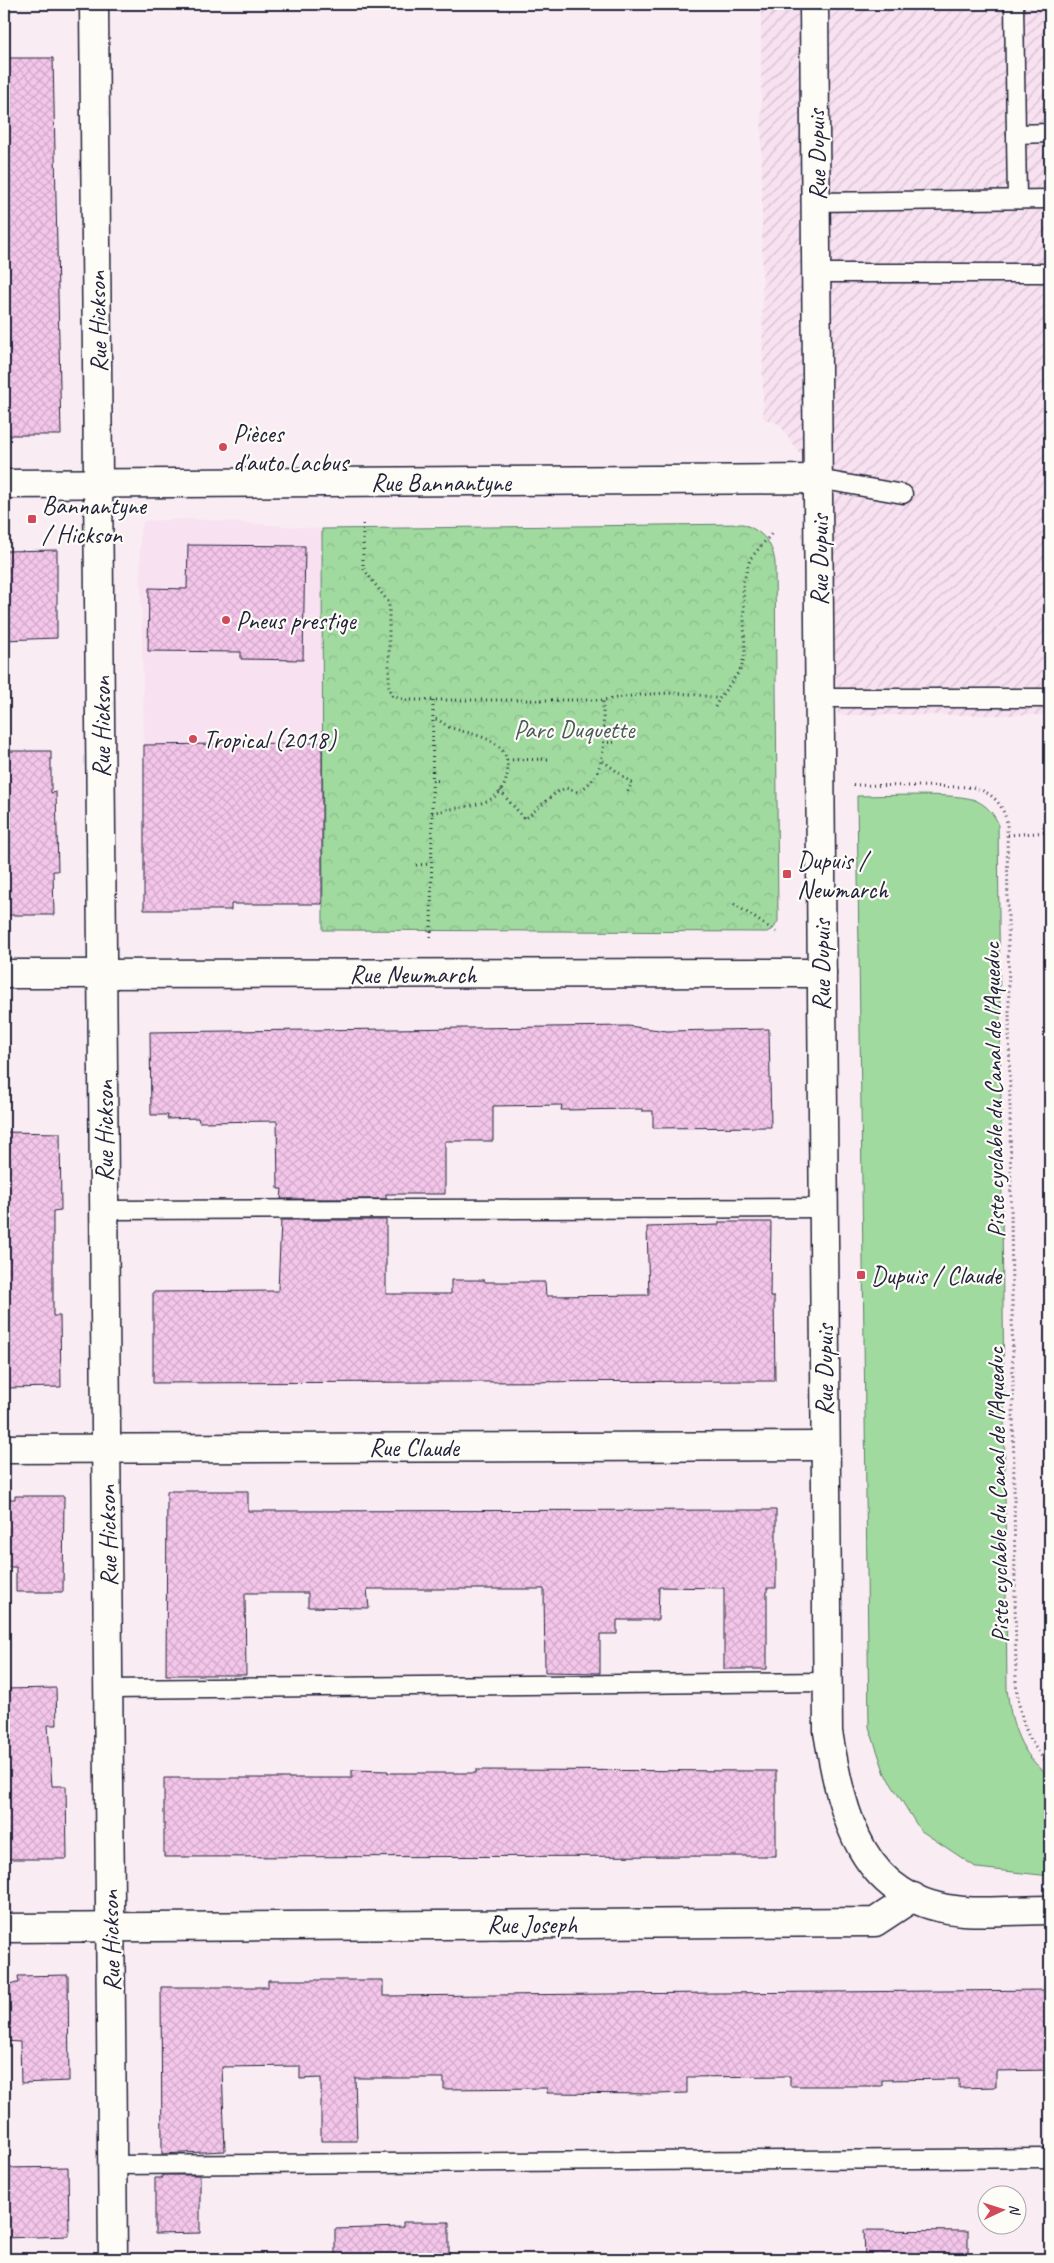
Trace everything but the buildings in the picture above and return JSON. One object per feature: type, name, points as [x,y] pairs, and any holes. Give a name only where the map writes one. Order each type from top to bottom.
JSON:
[{"type":"street","name":"Rue Hickson","points":[[94,4],[113,2259]]},
{"type":"street","name":"Rue Dupuis","points":[[814,4],[824,1446],[828,1732],[836,1784],[847,1820],[871,1865],[892,1885],[913,1898]]},
{"type":"street","name":"Rue Bannantyne","points":[[4,484],[818,479]]},
{"type":"street","name":"Rue Newmarch","points":[[4,974],[822,973]]},
{"type":"street","name":"Rue Claude","points":[[4,1449],[824,1446]]},
{"type":"street","points":[[913,1898],[962,1910],[1050,1910]]},
{"type":"street","name":"Rue Joseph","points":[[4,1928],[875,1922],[913,1898]]},
{"type":"lane","points":[[1014,4],[1017,199]]},
{"type":"lane","points":[[1016,134],[1050,134]]},
{"type":"lane","points":[[816,202],[1050,199]]},
{"type":"lane","points":[[817,273],[1050,273]]},
{"type":"lane","points":[[818,479],[903,494]]},
{"type":"lane","points":[[819,698],[1050,698]]},
{"type":"lane","points":[[105,1210],[823,1208]]},
{"type":"lane","points":[[108,1689],[827,1682]]},
{"type":"lane","points":[[112,2165],[1050,2158]]},
{"type":"path","points":[[363,524],[362,568],[389,603],[389,687],[392,695],[406,700],[603,700],[676,692],[694,693],[719,699]]},
{"type":"path","points":[[715,707],[741,670],[745,653],[743,583],[750,559],[772,533]]},
{"type":"path","points":[[431,937],[432,700]]},
{"type":"path","points":[[500,792],[524,819],[558,792],[566,788],[578,792],[584,789],[603,761],[603,700]]},
{"type":"path","points":[[432,813],[482,802],[500,792],[506,779],[507,760],[503,751],[484,737],[448,726],[438,719],[433,719]]},
{"type":"path","points":[[603,743],[616,742]]},
{"type":"path","points":[[507,760],[549,759]]},
{"type":"path","points":[[603,761],[632,783],[626,794]]},
{"type":"path","points":[[432,780],[441,781]]},
{"type":"path","name":"Piste cyclable du Canal de l'Aqueduc","points":[[820,785],[972,788],[984,790],[996,799],[1004,809],[1008,835],[1016,1681],[1019,1710],[1027,1734],[1038,1752],[1050,1764]]},
{"type":"path","points":[[1044,832],[1044,820],[1050,820]]},
{"type":"path","points":[[1008,835],[1050,832]]},
{"type":"path","points":[[416,865],[431,864]]},
{"type":"path","points":[[734,904],[776,932]]},
{"type":"shaded area","points":[[761,4],[1050,4],[1050,715],[838,715],[818,479],[779,424],[763,418]]},
{"type":"shaded area","points":[[193,519],[322,529],[322,743],[144,745],[140,532],[144,521]]},
{"type":"green space","name":"Parc Duquette","points":[[743,524],[756,530],[765,538],[772,549],[775,562],[778,921],[774,928],[767,932],[323,930],[322,529]]},
{"type":"green space","points":[[938,795],[968,798],[977,801],[987,808],[998,823],[1007,1689],[1011,1714],[1019,1738],[1031,1758],[1050,1776],[1050,1876],[977,1868],[920,1830],[885,1774],[869,1727],[857,796]]},
{"type":"place","name":"Pièces d'auto Lacbus","points":[[223,447]]},
{"type":"place","name":"Bannantyne / Hickson","points":[[32,519]]},
{"type":"place","name":"Pneus prestige","points":[[226,620]]},
{"type":"place","name":"Tropical (2018)","points":[[193,739]]},
{"type":"place","name":"Dupuis / Newmarch","points":[[787,874]]},
{"type":"place","name":"Dupuis / Claude","points":[[861,1275]]}]
